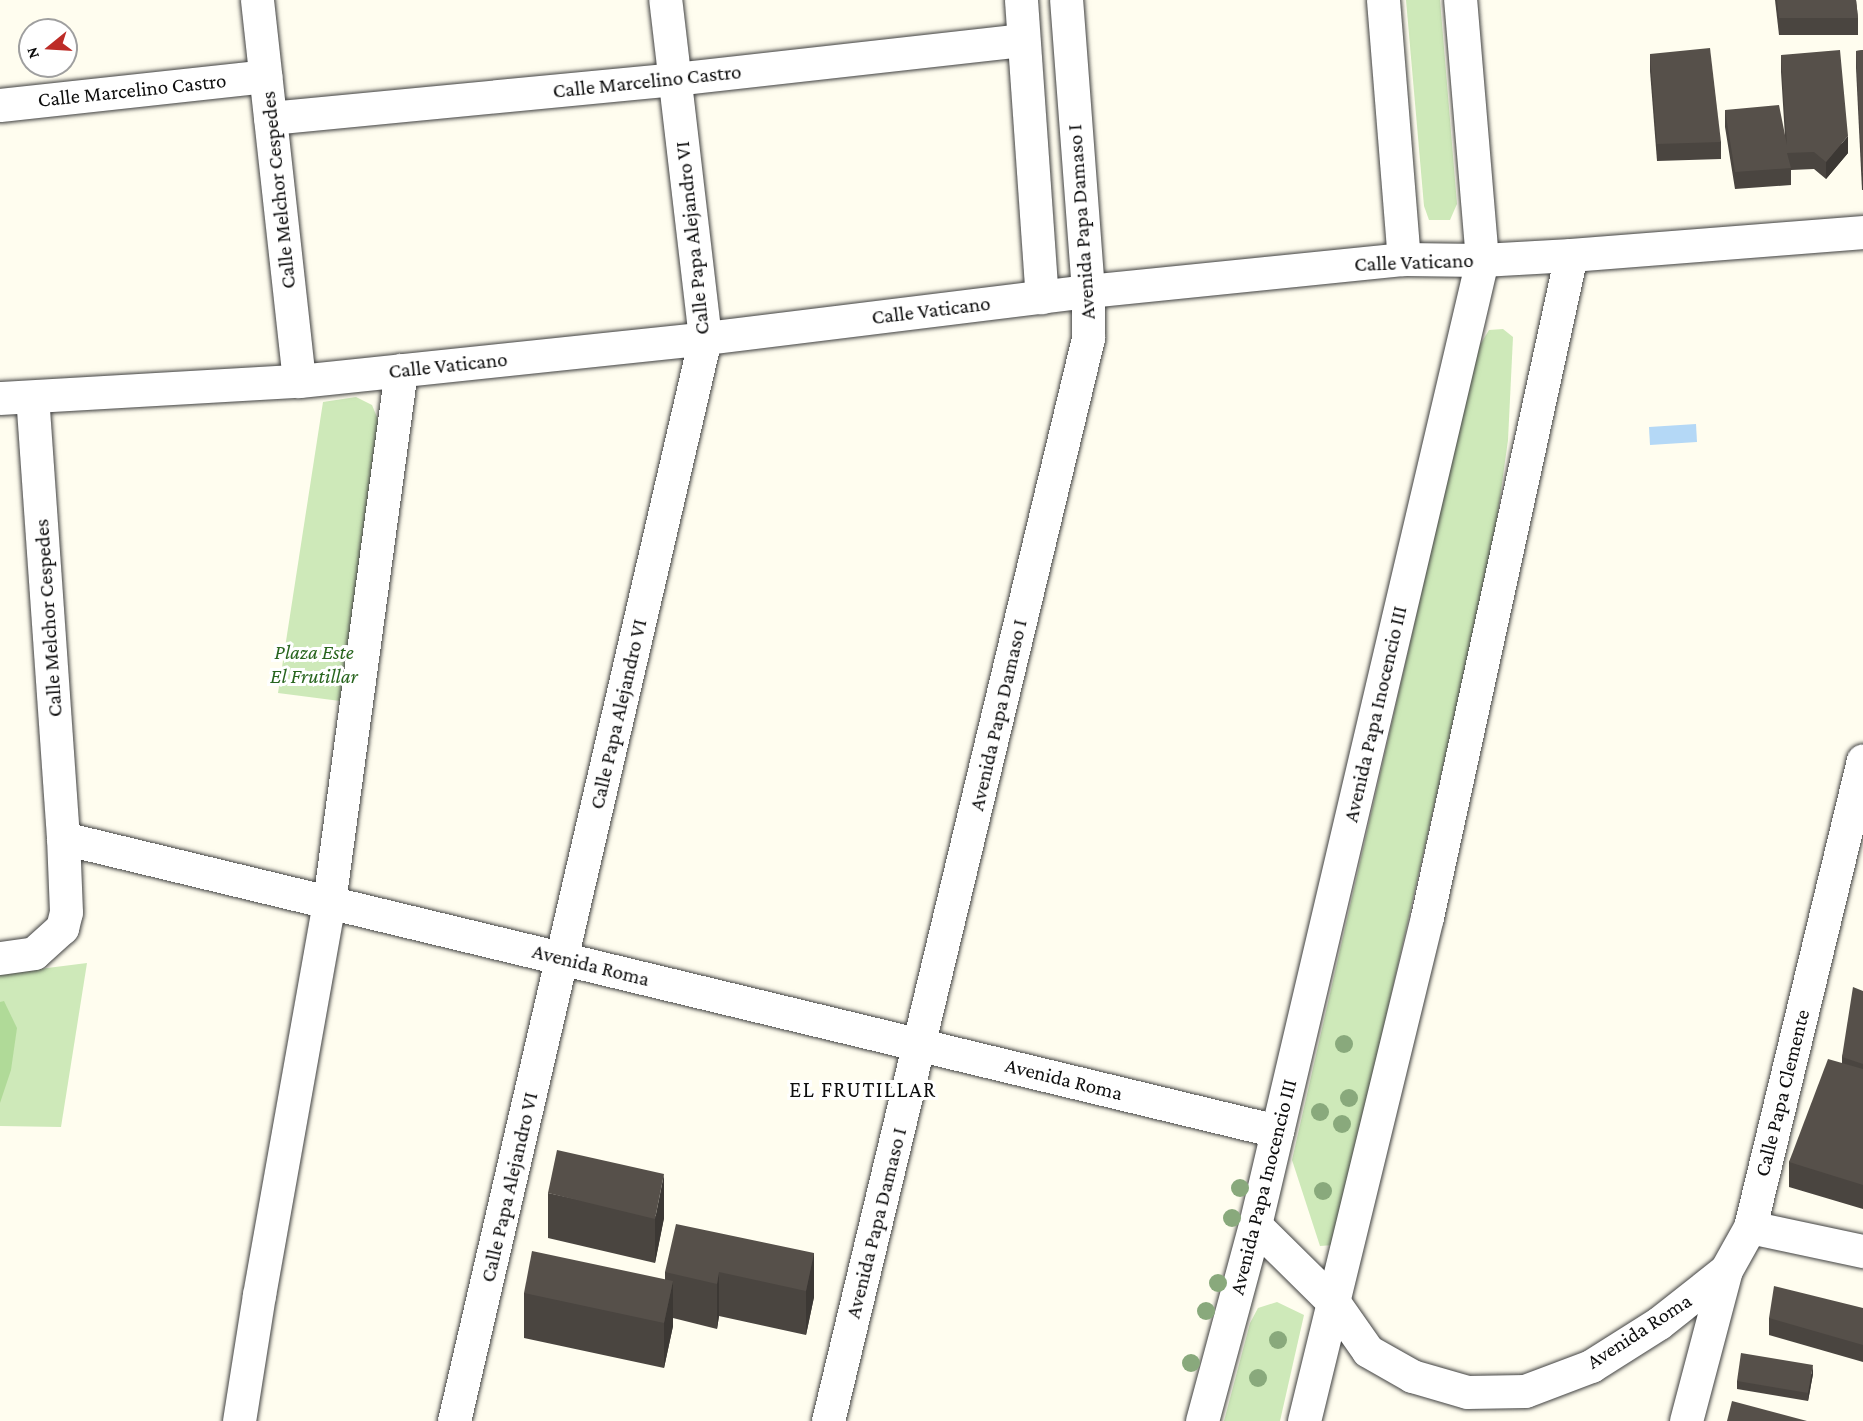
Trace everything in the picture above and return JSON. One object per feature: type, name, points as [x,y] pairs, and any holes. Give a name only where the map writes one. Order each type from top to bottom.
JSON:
[{"type":"street","name":"Calle Melchor Cespedes","points":[[257,0],[299,381]]},
{"type":"street","name":"Calle Papa Alejandro VI","points":[[454,1421],[705,338],[665,0]]},
{"type":"street","points":[[1021,0],[1042,297]]},
{"type":"street","name":"Avenida Papa Damaso I","points":[[828,1421],[1088,338],[1088,291],[1066,0]]},
{"type":"street","points":[[1383,0],[1404,259]]},
{"type":"street","name":"Avenida Papa Inocencio III","points":[[1202,1421],[1255,1225],[1482,260],[1460,0]]},
{"type":"street","name":"Calle Marcelino Castro","points":[[270,118],[674,79],[1023,39]]},
{"type":"street","name":"Calle Marcelino Castro","points":[[0,105],[265,75]]},
{"type":"street","name":"Calle Vaticano","points":[[16,398],[299,381],[705,338],[1088,291],[1404,259],[1482,260],[1571,255],[1863,232]]},
{"type":"street","points":[[1304,1421],[1335,1304],[1427,917],[1571,255]]},
{"type":"street","points":[[240,1421],[258,1295],[328,902],[400,370]]},
{"type":"street","name":"Calle Melchor Cespedes","points":[[16,398],[63,838]]},
{"type":"street","name":"Calle Papa Clemente","points":[[1686,1421],[1726,1270],[1750,1227],[1863,760]]},
{"type":"street","points":[[0,958],[34,953],[62,928],[66,912],[63,838]]},
{"type":"street","name":"Avenida Roma","points":[[63,838],[1277,1131]]},
{"type":"street","name":"Avenida Roma","points":[[1255,1225],[1335,1304],[1368,1351],[1412,1376],[1467,1392],[1525,1391],[1590,1366],[1659,1323],[1726,1270]]},
{"type":"street","points":[[1750,1227],[1863,1251]]},
{"type":"green space","points":[[1406,0],[1440,0],[1457,204],[1450,220],[1429,220],[1424,206]]},
{"type":"green space","points":[[1503,329],[1513,337],[1508,440],[1493,548],[1334,1245],[1320,1246],[1292,1160],[1477,350],[1489,330]]},
{"type":"green space","name":"Plaza Este El Frutillar","points":[[356,397],[372,405],[381,427],[340,701],[278,693],[323,402]]},
{"type":"green space","points":[[87,963],[61,1127],[0,1126],[0,974]]},
{"type":"green space","points":[[4,1001],[17,1028],[11,1070],[0,1103],[0,1002]]},
{"type":"green space","points":[[1277,1302],[1304,1315],[1280,1421],[1224,1421],[1250,1323],[1258,1308]]},
{"type":"water","points":[[1696,424],[1697,442],[1650,445],[1649,427]]},
{"type":"building","points":[[1777,0],[1856,0],[1858,18],[1779,18]]},
{"type":"building","points":[[1710,48],[1721,142],[1657,144],[1650,54]]},
{"type":"building","points":[[1840,50],[1848,136],[1826,162],[1814,152],[1787,153],[1791,168],[1735,172],[1725,110],[1779,105],[1787,145],[1781,55]]},
{"type":"building","points":[[1863,50],[1863,173],[1862,173],[1856,51]]},
{"type":"building","points":[[1853,987],[1863,991],[1863,1064],[1842,1057]]},
{"type":"building","points":[[1828,1059],[1863,1069],[1863,1185],[1789,1162]]},
{"type":"building","points":[[557,1150],[664,1174],[655,1219],[548,1193]]},
{"type":"building","points":[[676,1224],[814,1253],[806,1291],[719,1272],[717,1284],[665,1272]]},
{"type":"building","points":[[532,1251],[673,1281],[664,1323],[524,1293]]},
{"type":"building","points":[[1774,1286],[1863,1308],[1863,1345],[1769,1318]]},
{"type":"building","points":[[1741,1353],[1813,1365],[1808,1393],[1737,1381]]},
{"type":"building","points":[[1732,1401],[1807,1421],[1727,1421]]},
{"type":"district","name":"EL FRUTILLAR","points":[[863,1090]]}]
